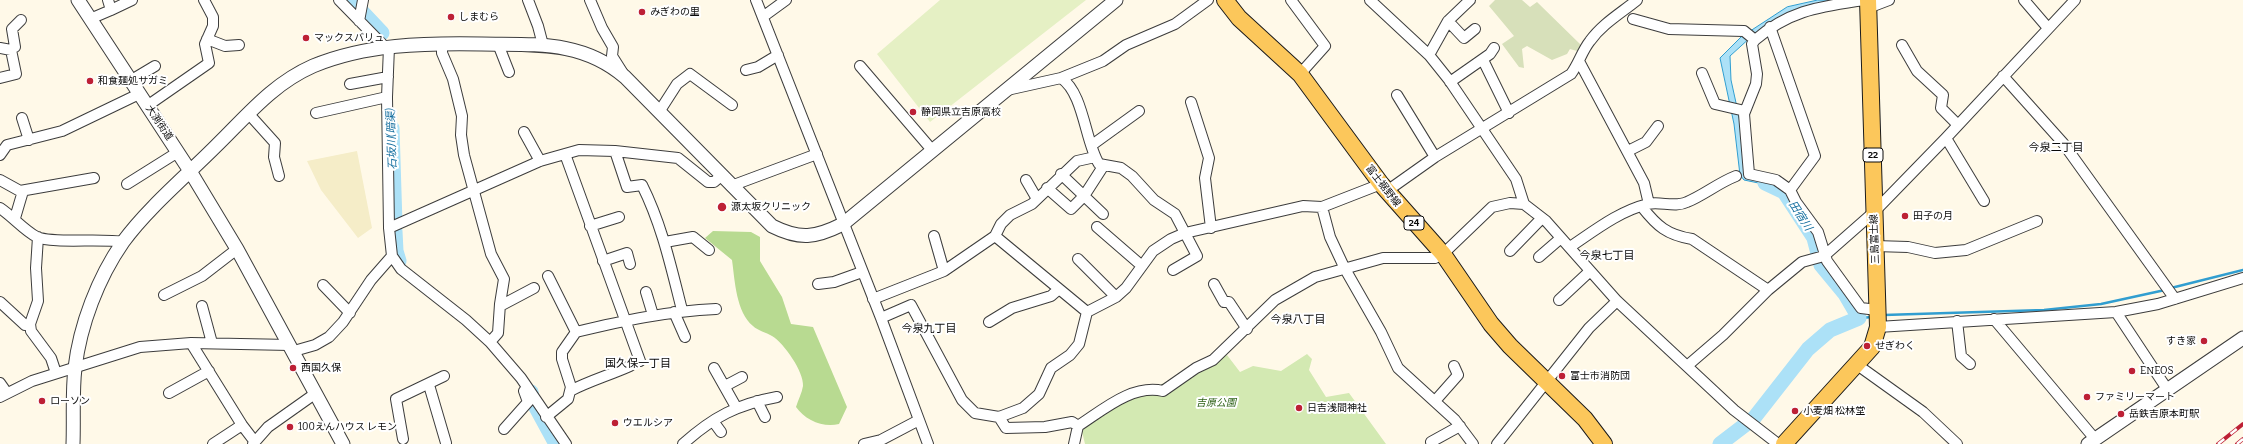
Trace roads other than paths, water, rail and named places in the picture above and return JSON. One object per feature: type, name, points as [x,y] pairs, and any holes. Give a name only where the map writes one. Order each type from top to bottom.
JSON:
[{"type":"main road","name":"富士裾野線","points":[[1225,0],[1239,18],[1300,74],[1384,188],[1443,254],[1491,324],[1585,419],[1604,444]]},
{"type":"main road","name":"三島富士線","points":[[1784,444],[1872,347],[1877,317],[1867,3]]},
{"type":"street","name":"大渕街道","points":[[78,0],[178,152],[237,249],[343,444]]},
{"type":"street","points":[[108,0],[111,10]]},
{"type":"street","points":[[90,19],[132,0]]},
{"type":"street","points":[[147,106],[209,63],[204,44],[213,26],[213,17],[204,0]]},
{"type":"street","points":[[338,0],[361,16],[387,47],[389,228],[392,256],[401,270],[490,342],[521,378],[529,394],[566,444]]},
{"type":"street","points":[[361,16],[363,0]]},
{"type":"street","points":[[528,0],[538,26],[543,45]]},
{"type":"street","points":[[756,0],[764,16],[843,224],[881,318],[928,444]]},
{"type":"street","points":[[764,16],[786,0]]},
{"type":"street","points":[[594,3],[613,48],[612,56],[626,77],[721,176],[772,226],[787,233],[806,236],[818,235],[843,224],[1116,0]]},
{"type":"street","points":[[1007,90],[1061,78],[1103,61],[1126,45],[1175,24],[1208,0]]},
{"type":"street","points":[[1291,0],[1325,46],[1300,74]]},
{"type":"street","points":[[1370,0],[1429,55],[1450,82],[1516,179],[1524,204]]},
{"type":"street","points":[[1429,55],[1448,22],[1470,0]]},
{"type":"street","points":[[881,318],[911,305],[915,309],[962,400],[975,413],[999,417],[1023,408],[1039,394],[1052,368],[1070,355],[1079,344],[1087,312],[1116,297],[1126,288],[1158,246],[1185,233],[1303,206],[1322,207],[1384,188],[1571,74],[1580,63],[1589,42],[1603,26],[1637,0]]},
{"type":"street","points":[[1889,0],[1831,5],[1799,13],[1770,27],[1752,44],[1757,74],[1756,84],[1743,110],[1749,174],[1776,180],[1790,190],[1796,202],[1818,232],[1824,256],[1860,308],[1877,317],[1957,321],[2116,312],[2175,298],[2243,278]]},
{"type":"street","points":[[2024,0],[2048,28]]},
{"type":"street","points":[[1687,366],[1723,335],[1768,290],[1802,262],[1824,256],[1874,212],[1946,138],[2075,0]]},
{"type":"street","points":[[1633,19],[1669,29],[1745,32],[1755,40]]},
{"type":"street","points":[[15,47],[12,29],[21,20]]},
{"type":"street","points":[[1448,22],[1464,38],[1475,29]]},
{"type":"street","points":[[1770,27],[1815,156],[1790,190]]},
{"type":"street","points":[[207,39],[225,46],[239,45]]},
{"type":"street","points":[[73,444],[75,368],[91,305],[124,242],[190,171],[268,93],[291,77],[312,66],[340,56],[387,47],[442,43],[543,45],[572,48],[603,60],[626,77]]},
{"type":"street","points":[[442,43],[442,53],[453,79],[462,116],[461,134],[473,189],[491,254],[504,279],[498,333],[490,342]]},
{"type":"street","points":[[498,44],[509,72]]},
{"type":"street","points":[[1902,46],[1917,71],[1943,96],[1941,108],[1958,125]]},
{"type":"street","points":[[0,48],[11,50],[16,74],[0,78]]},
{"type":"street","points":[[1450,82],[1483,60],[1494,48]]},
{"type":"street","points":[[746,70],[758,67],[778,55]]},
{"type":"street","points":[[1483,60],[1509,112]]},
{"type":"street","points":[[1580,63],[1644,183],[1645,205],[1655,224],[1674,235],[1692,239],[1768,290]]},
{"type":"street","points":[[130,81],[155,66]]},
{"type":"street","points":[[860,66],[932,150]]},
{"type":"street","points":[[1702,73],[1715,104],[1743,110]]},
{"type":"street","points":[[659,112],[677,84],[690,74],[732,105]]},
{"type":"street","points":[[350,84],[388,76]]},
{"type":"street","points":[[2003,76],[2063,144],[2175,298]]},
{"type":"street","points":[[1061,78],[1067,82],[1081,110],[1095,157],[1099,164],[1121,168],[1132,176],[1154,200],[1174,214],[1197,256],[1173,270]]},
{"type":"street","points":[[0,155],[7,146],[62,131],[139,94]]},
{"type":"street","points":[[1397,96],[1435,157]]},
{"type":"street","points":[[316,113],[387,97]]},
{"type":"street","points":[[1191,102],[1209,158],[1205,178],[1211,228]]},
{"type":"street","points":[[1092,145],[1139,111]]},
{"type":"street","points":[[248,113],[275,143],[274,156],[279,176]]},
{"type":"street","points":[[22,118],[29,140]]},
{"type":"street","points":[[1628,151],[1646,142],[1658,126]]},
{"type":"street","points":[[524,132],[540,160]]},
{"type":"street","points":[[1946,138],[1984,201]]},
{"type":"street","points":[[389,228],[540,160],[579,150],[615,151],[678,158],[708,182],[714,182],[721,176]]},
{"type":"street","points":[[615,151],[627,187],[642,185],[655,212],[665,242],[678,311],[685,337]]},
{"type":"street","points":[[127,184],[178,152]]},
{"type":"street","points":[[565,154],[640,361]]},
{"type":"street","points":[[731,186],[817,154]]},
{"type":"street","points":[[873,299],[944,270],[995,236],[1001,224],[1010,215],[1032,204],[1076,161],[1095,157]]},
{"type":"street","points":[[1047,188],[1071,209],[1084,196],[1104,165]]},
{"type":"street","points":[[1061,174],[1103,214]]},
{"type":"street","points":[[1570,247],[1614,218],[1645,205],[1686,203],[1720,182],[1736,176]]},
{"type":"street","points":[[0,180],[20,191],[23,191],[94,178]]},
{"type":"street","points":[[1026,180],[1037,199]]},
{"type":"street","points":[[15,218],[23,191]]},
{"type":"street","points":[[1074,444],[1078,426],[1132,393],[1152,388],[1163,391],[1196,368],[1212,360],[1247,329],[1275,300],[1292,289],[1315,277],[1383,258],[1435,258],[1443,254],[1492,206],[1510,203],[1524,204],[1542,218],[1570,247],[1589,272],[1616,301],[1750,423],[1778,444]]},
{"type":"street","points":[[1322,207],[1330,237],[1345,269],[1381,332],[1398,368],[1460,426],[1473,444]]},
{"type":"street","points":[[2,212],[15,218],[38,237],[54,240],[109,239],[124,242]]},
{"type":"street","points":[[590,226],[619,217]]},
{"type":"street","points":[[1510,251],[1542,218]]},
{"type":"street","points":[[1875,246],[1908,247],[1935,253],[1966,250],[2037,222]]},
{"type":"street","points":[[1097,228],[1142,266]]},
{"type":"street","points":[[665,242],[693,236],[709,250]]},
{"type":"street","points":[[934,236],[944,270]]},
{"type":"street","points":[[995,236],[1087,312]]},
{"type":"street","points":[[38,237],[36,268],[38,301],[30,324],[31,331],[51,358],[56,373]]},
{"type":"street","points":[[1539,257],[1561,238]]},
{"type":"street","points":[[164,296],[202,276],[237,249]]},
{"type":"street","points":[[603,261],[627,253],[630,264]]},
{"type":"street","points":[[0,383],[3,395],[32,380],[140,347],[191,343],[292,348],[315,346],[329,337],[350,313],[371,280],[392,256]]},
{"type":"street","points":[[1078,260],[1116,297]]},
{"type":"street","points":[[818,284],[834,282],[862,272]]},
{"type":"street","points":[[1560,300],[1589,272]]},
{"type":"street","points":[[548,276],[576,332]]},
{"type":"street","points":[[1214,284],[1224,302],[1229,302],[1247,329]]},
{"type":"street","points":[[323,285],[350,313]]},
{"type":"street","points":[[500,306],[534,288]]},
{"type":"street","points":[[989,322],[1012,308],[1051,296],[1059,288]]},
{"type":"street","points":[[646,292],[653,315]]},
{"type":"street","points":[[1497,444],[1589,328],[1616,301]]},
{"type":"street","points":[[0,302],[25,324],[30,324]]},
{"type":"street","points":[[202,306],[212,343]]},
{"type":"street","points":[[546,417],[568,399],[570,387],[562,359],[562,352],[576,332],[653,315],[678,311],[716,309]]},
{"type":"street","points":[[2116,312],[2167,389]]},
{"type":"street","points":[[1994,319],[2091,441],[2243,338]]},
{"type":"street","points":[[1957,321],[1961,356],[1970,364]]},
{"type":"street","points":[[191,343],[254,443],[268,427],[316,393]]},
{"type":"street","points":[[1856,364],[1923,412],[1957,444]]},
{"type":"street","points":[[570,392],[594,379],[604,377],[630,366]]},
{"type":"street","points":[[1435,401],[1458,375],[1454,366]]},
{"type":"street","points":[[714,368],[736,407]]},
{"type":"street","points":[[169,393],[209,371]]},
{"type":"street","points":[[403,439],[396,399],[429,385],[444,376]]},
{"type":"street","points":[[725,386],[742,377]]},
{"type":"street","points":[[429,385],[446,444]]},
{"type":"street","points":[[504,429],[528,402],[529,394]]},
{"type":"street","points":[[683,444],[736,407],[757,400],[778,397]]},
{"type":"street","points":[[757,400],[765,417]]},
{"type":"street","points":[[999,417],[1006,428],[1045,427],[1072,422],[1078,426]]},
{"type":"street","points":[[864,444],[881,440],[919,420]]},
{"type":"street","points":[[714,421],[721,432]]},
{"type":"street","points":[[213,444],[242,426]]},
{"type":"street","points":[[1431,442],[1460,426]]},
{"type":"water","points":[[1818,0],[1838,0],[1752,36],[1730,56],[1731,80],[1740,121],[1744,172],[1776,185],[1784,190],[1781,193],[1768,185],[1744,180],[1740,175],[1734,124],[1720,58],[1741,37],[1787,7]]},
{"type":"waterway","points":[[351,0],[382,33]]},
{"type":"waterway","name":"石坂川(暗渠)","points":[[392,128],[395,224]]},
{"type":"waterway","name":"田宿川","points":[[1720,444],[1754,418],[1808,349],[1830,330],[1859,318],[1845,294],[1821,265],[1814,238],[1784,192],[1765,183]]},
{"type":"waterway","name":"石坂川(暗渠)","points":[[395,231],[396,251],[399,261]]},
{"type":"waterway","points":[[2171,288],[2243,270]]},
{"type":"waterway","points":[[1884,315],[2044,310],[2101,304],[2165,290]]},
{"type":"waterway","points":[[1859,318],[1873,317]]},
{"type":"waterway","name":"石坂川(暗渠)","points":[[531,392],[533,402],[556,444]]},
{"type":"railway","points":[[2218,444],[2243,424]]},
{"type":"railway","points":[[2237,444],[2243,439]]},
{"type":"place","name":"みぎわの里","points":[[642,12]]},
{"type":"place","name":"しまむら","points":[[451,17]]},
{"type":"place","name":"マックスバリュ","points":[[306,38]]},
{"type":"place","name":"和食麺処サガミ","points":[[90,81]]},
{"type":"place","name":"静岡県立吉原高校","points":[[913,112]]},
{"type":"place","name":"源太坂クリニック","points":[[722,207]]},
{"type":"place","name":"田子の月","points":[[1905,216]]},
{"type":"place","name":"すき家","points":[[2204,341]]},
{"type":"place","name":"せぎわく","points":[[1867,346]]},
{"type":"place","name":"西国久保","points":[[293,368]]},
{"type":"place","name":"ENEOS","points":[[2132,371]]},
{"type":"place","name":"富士市消防団","points":[[1562,376]]},
{"type":"place","name":"ファミリーマート","points":[[2087,397]]},
{"type":"place","name":"ローソン","points":[[42,401]]},
{"type":"place","name":"日吉浅間神社","points":[[1299,408]]},
{"type":"place","name":"小麦畑 松林堂","points":[[1795,411]]},
{"type":"place","name":"岳鉄吉原本町駅","points":[[2121,414]]},
{"type":"place","name":"ウエルシア","points":[[615,423]]},
{"type":"place","name":"100えんハウス レモン","points":[[290,427]]},
{"type":"district","name":"今泉二丁目","points":[[2056,148]]},
{"type":"district","name":"今泉七丁目","points":[[1607,256]]},
{"type":"district","name":"今泉八丁目","points":[[1298,320]]},
{"type":"district","name":"今泉九丁目","points":[[929,329]]},
{"type":"district","name":"国久保一丁目","points":[[638,364]]},
{"type":"park label","name":"吉原公園","points":[[1216,403]]}]
